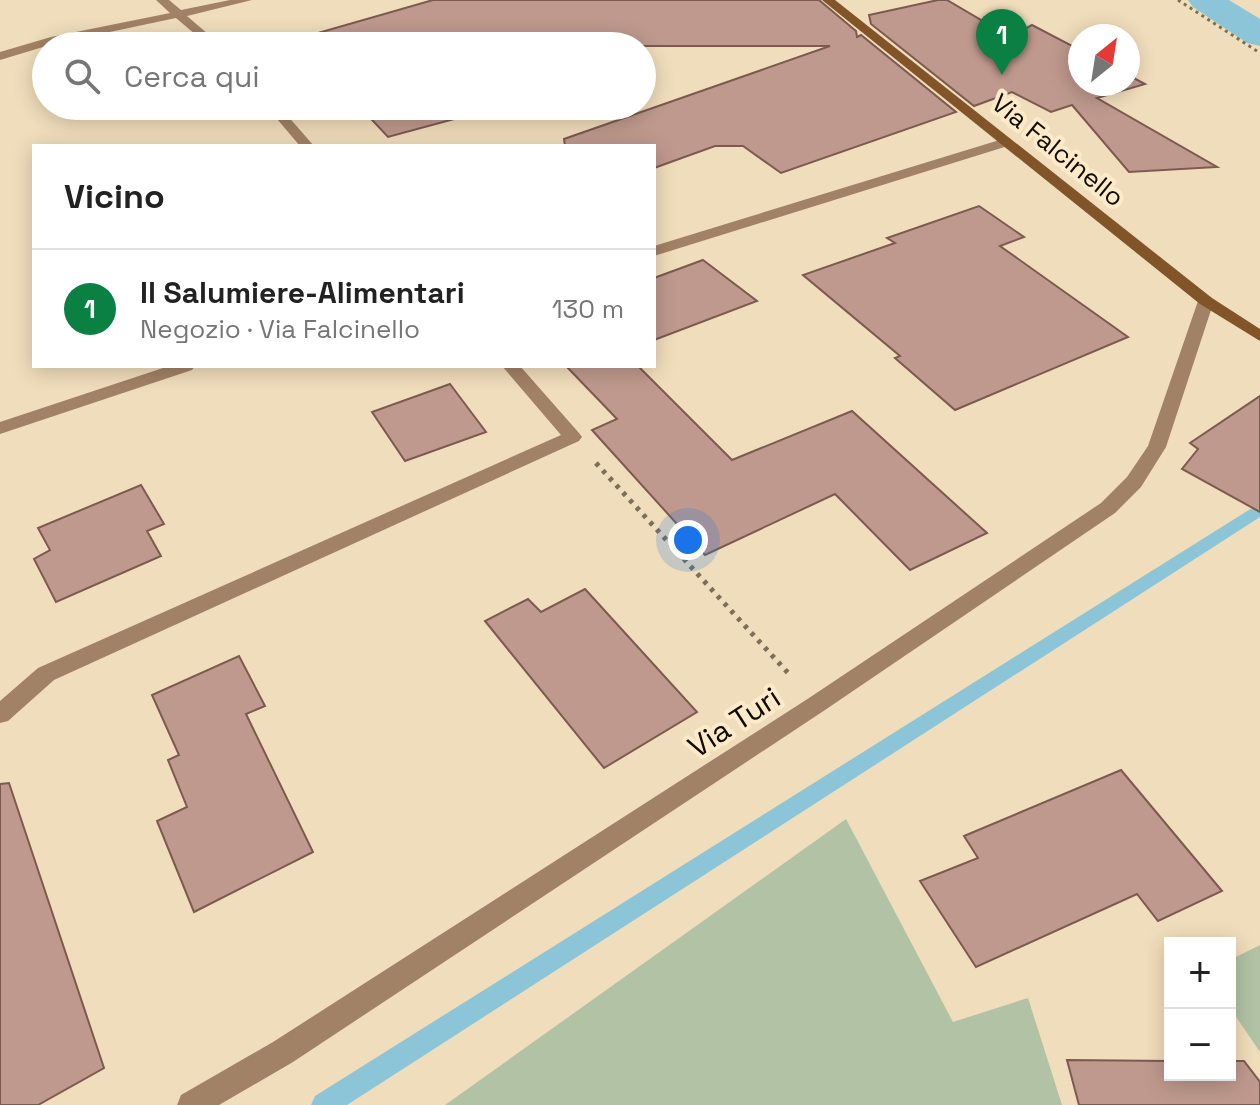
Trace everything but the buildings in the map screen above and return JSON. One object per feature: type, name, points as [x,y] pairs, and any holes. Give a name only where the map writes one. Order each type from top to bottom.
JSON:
[{"type":"street","points":[[162,0],[199,32]]},
{"type":"street","points":[[91,32],[246,0]]},
{"type":"street","name":"Via Falcinello","points":[[828,0],[1206,301],[1260,336]]},
{"type":"street","points":[[0,56],[32,47]]},
{"type":"street","points":[[284,120],[305,144]]},
{"type":"street","points":[[656,250],[1006,142]]},
{"type":"street","name":"Via Turi","points":[[191,1105],[283,1052],[817,704],[1108,508],[1134,482],[1157,447],[1206,301]]},
{"type":"street","points":[[0,428],[180,368]]},
{"type":"street","points":[[0,714],[46,674],[573,437],[513,368]]},
{"type":"path","points":[[1178,0],[1260,53]]},
{"type":"path","points":[[573,437],[817,704]]},
{"type":"green space","points":[[846,819],[953,1022],[1028,998],[1062,1105],[445,1105]]},
{"type":"green space","points":[[1260,945],[1260,1052],[1236,1017],[1236,957]]},
{"type":"waterway","points":[[1205,0],[1260,35]]},
{"type":"waterway","points":[[324,1105],[1260,509]]},
{"type":"place","name":"Il Salumiere-Alimentari","points":[[1002,75]]}]
